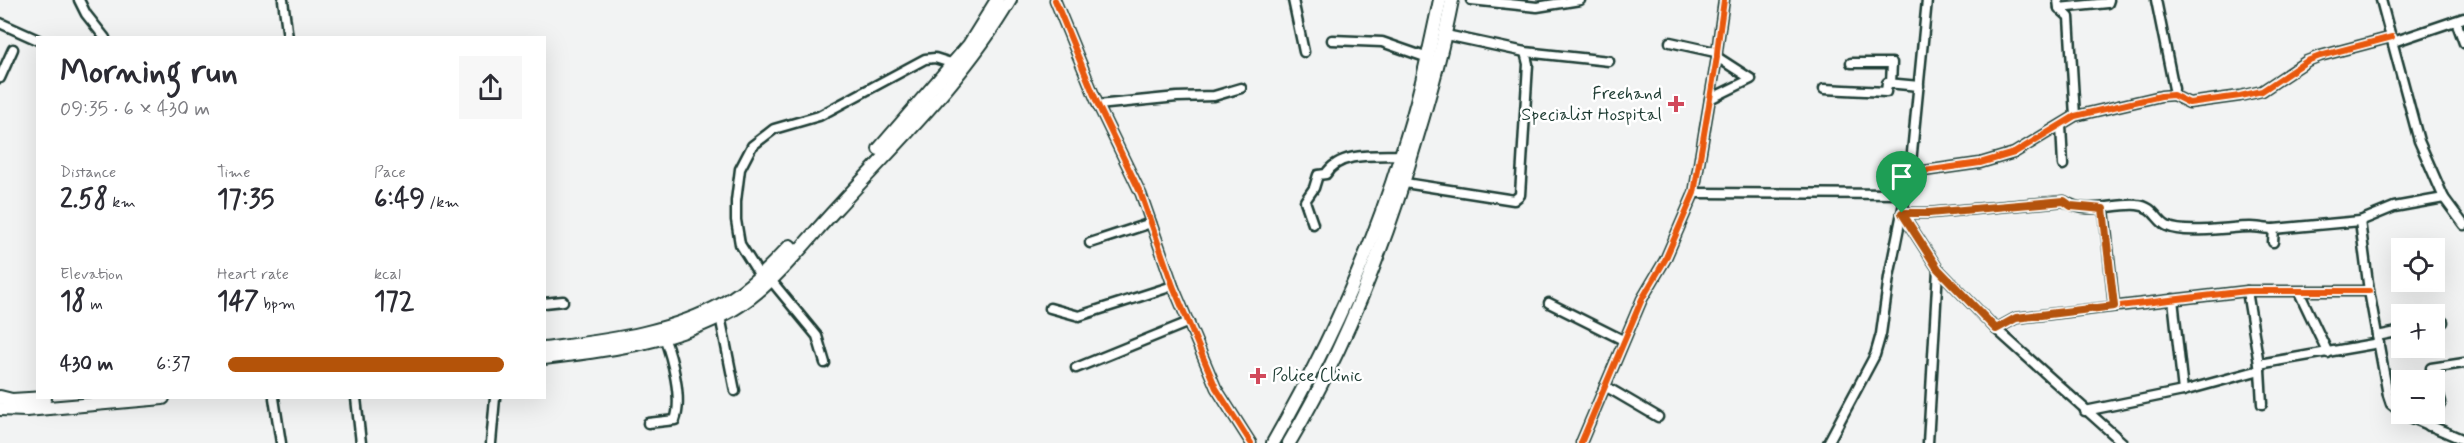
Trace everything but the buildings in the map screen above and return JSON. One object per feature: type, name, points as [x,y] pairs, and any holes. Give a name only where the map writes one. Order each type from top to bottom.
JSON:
[{"type":"main road","points":[[546,358],[630,346],[664,337],[720,316],[744,302],[954,64],[986,20],[997,0]]},
{"type":"main road","points":[[546,349],[627,337],[679,322],[721,305],[765,278],[960,74],[994,27],[1010,0]]},
{"type":"main road","points":[[1273,443],[1338,318],[1402,155],[1428,58],[1440,0]]},
{"type":"main road","points":[[1289,443],[1362,298],[1405,183],[1446,35],[1452,0]]},
{"type":"main road","points":[[0,397],[12,400],[36,399]]},
{"type":"main road","points":[[0,409],[26,410],[152,399]]},
{"type":"street","points":[[79,0],[86,14],[103,36]]},
{"type":"street","points":[[283,0],[288,36]]},
{"type":"street","points":[[1055,0],[1098,105],[1141,194],[1173,286],[1216,388],[1251,443]]},
{"type":"street","points":[[1293,0],[1304,52]]},
{"type":"street","points":[[1471,0],[1537,7],[1581,0]]},
{"type":"street","points":[[1581,443],[1623,340],[1642,299],[1665,260],[1694,193],[1720,40],[1724,0]]},
{"type":"street","points":[[1828,443],[1875,355],[1881,334],[1910,173],[1927,0]]},
{"type":"street","points":[[2059,4],[2108,3],[2109,0]]},
{"type":"street","points":[[2156,0],[2168,52],[2173,95]]},
{"type":"street","points":[[2381,0],[2419,141],[2444,198],[2464,225]]},
{"type":"street","points":[[2059,4],[2069,17],[2075,116]]},
{"type":"street","points":[[1910,173],[1980,163],[2014,153],[2075,116],[2161,96],[2173,95],[2190,103],[2220,100],[2262,91],[2313,58],[2460,20],[2464,43]]},
{"type":"street","points":[[0,23],[36,39]]},
{"type":"street","points":[[1446,35],[1525,52],[1609,61]]},
{"type":"street","points":[[1332,40],[1382,42],[1428,58]]},
{"type":"street","points":[[1670,42],[1716,55],[1751,79],[1710,99]]},
{"type":"street","points":[[0,78],[13,49]]},
{"type":"street","points":[[1405,183],[1514,200],[1520,195],[1528,64],[1525,52]]},
{"type":"street","points":[[825,363],[817,336],[765,278],[740,244],[735,201],[740,169],[752,146],[774,129],[819,116],[926,59],[935,58],[954,64]]},
{"type":"street","points":[[1851,63],[1892,63],[1891,83]]},
{"type":"street","points":[[1824,89],[1886,92],[1887,83],[1919,86]]},
{"type":"street","points":[[1098,105],[1177,97],[1214,96],[1241,88]]},
{"type":"street","points":[[2061,125],[2063,165]]},
{"type":"street","points":[[1313,224],[1305,201],[1314,188],[1318,175],[1326,174],[1330,166],[1340,160],[1402,155]]},
{"type":"street","points":[[1694,193],[1905,194]]},
{"type":"street","points":[[1902,213],[1929,213],[2064,201],[2071,206],[2103,209],[2138,205],[2154,211],[2166,226],[2193,231],[2252,227],[2274,229],[2360,221],[2394,207],[2444,198]]},
{"type":"street","points":[[2103,209],[2114,306]]},
{"type":"street","points":[[1902,213],[1938,269],[1996,329],[2123,443]]},
{"type":"street","points":[[2360,221],[2369,291],[2391,404]]},
{"type":"street","points":[[1090,243],[1151,223]]},
{"type":"street","points":[[2273,242],[2274,229]]},
{"type":"street","points":[[1928,443],[1938,269]]},
{"type":"street","points":[[1050,308],[1079,316],[1173,286]]},
{"type":"street","points":[[1996,329],[2016,318],[2247,291],[2369,291]]},
{"type":"street","points":[[2247,291],[2259,367],[2262,404]]},
{"type":"street","points":[[2299,292],[2328,353]]},
{"type":"street","points":[[2173,299],[2183,391]]},
{"type":"street","points":[[546,303],[563,301]]},
{"type":"street","points":[[1549,303],[1623,340]]},
{"type":"street","points":[[720,316],[735,391]]},
{"type":"street","points":[[1077,368],[1189,322]]},
{"type":"street","points":[[2085,411],[2183,391],[2259,367],[2328,353],[2391,335]]},
{"type":"street","points":[[648,423],[675,420],[677,416],[672,358],[664,337]]},
{"type":"street","points":[[2429,426],[2441,402],[2431,368],[2464,363]]},
{"type":"street","points":[[1605,386],[1658,417]]},
{"type":"street","points":[[274,399],[281,443]]},
{"type":"street","points":[[356,399],[361,443]]},
{"type":"street","points":[[491,443],[495,399]]},
{"type":"street","points":[[2424,424],[2464,440]]},
{"type":"cycle path","points":[[1055,0],[1098,105],[1141,194],[1173,286],[1216,388],[1251,443]]},
{"type":"cycle path","points":[[1581,443],[1642,299],[1665,260],[1694,193],[1717,57],[1724,0]]},
{"type":"cycle path","points":[[1910,173],[1980,163],[2014,153],[2075,116],[2161,96],[2173,95],[2189,103],[2262,91],[2307,61],[2392,37]]},
{"type":"cycle path","points":[[1996,329],[2016,318],[2247,291],[2369,291]]},
{"type":"place","name":"Freehand Specialist Hospital","points":[[1676,104]]},
{"type":"place","name":"Police Clinic","points":[[1258,376]]},
{"type":"route","points":[[2064,201],[2071,206],[2103,209],[2114,306],[2016,318],[1996,329],[1938,269],[1902,213],[1929,213],[2064,201]]}]
